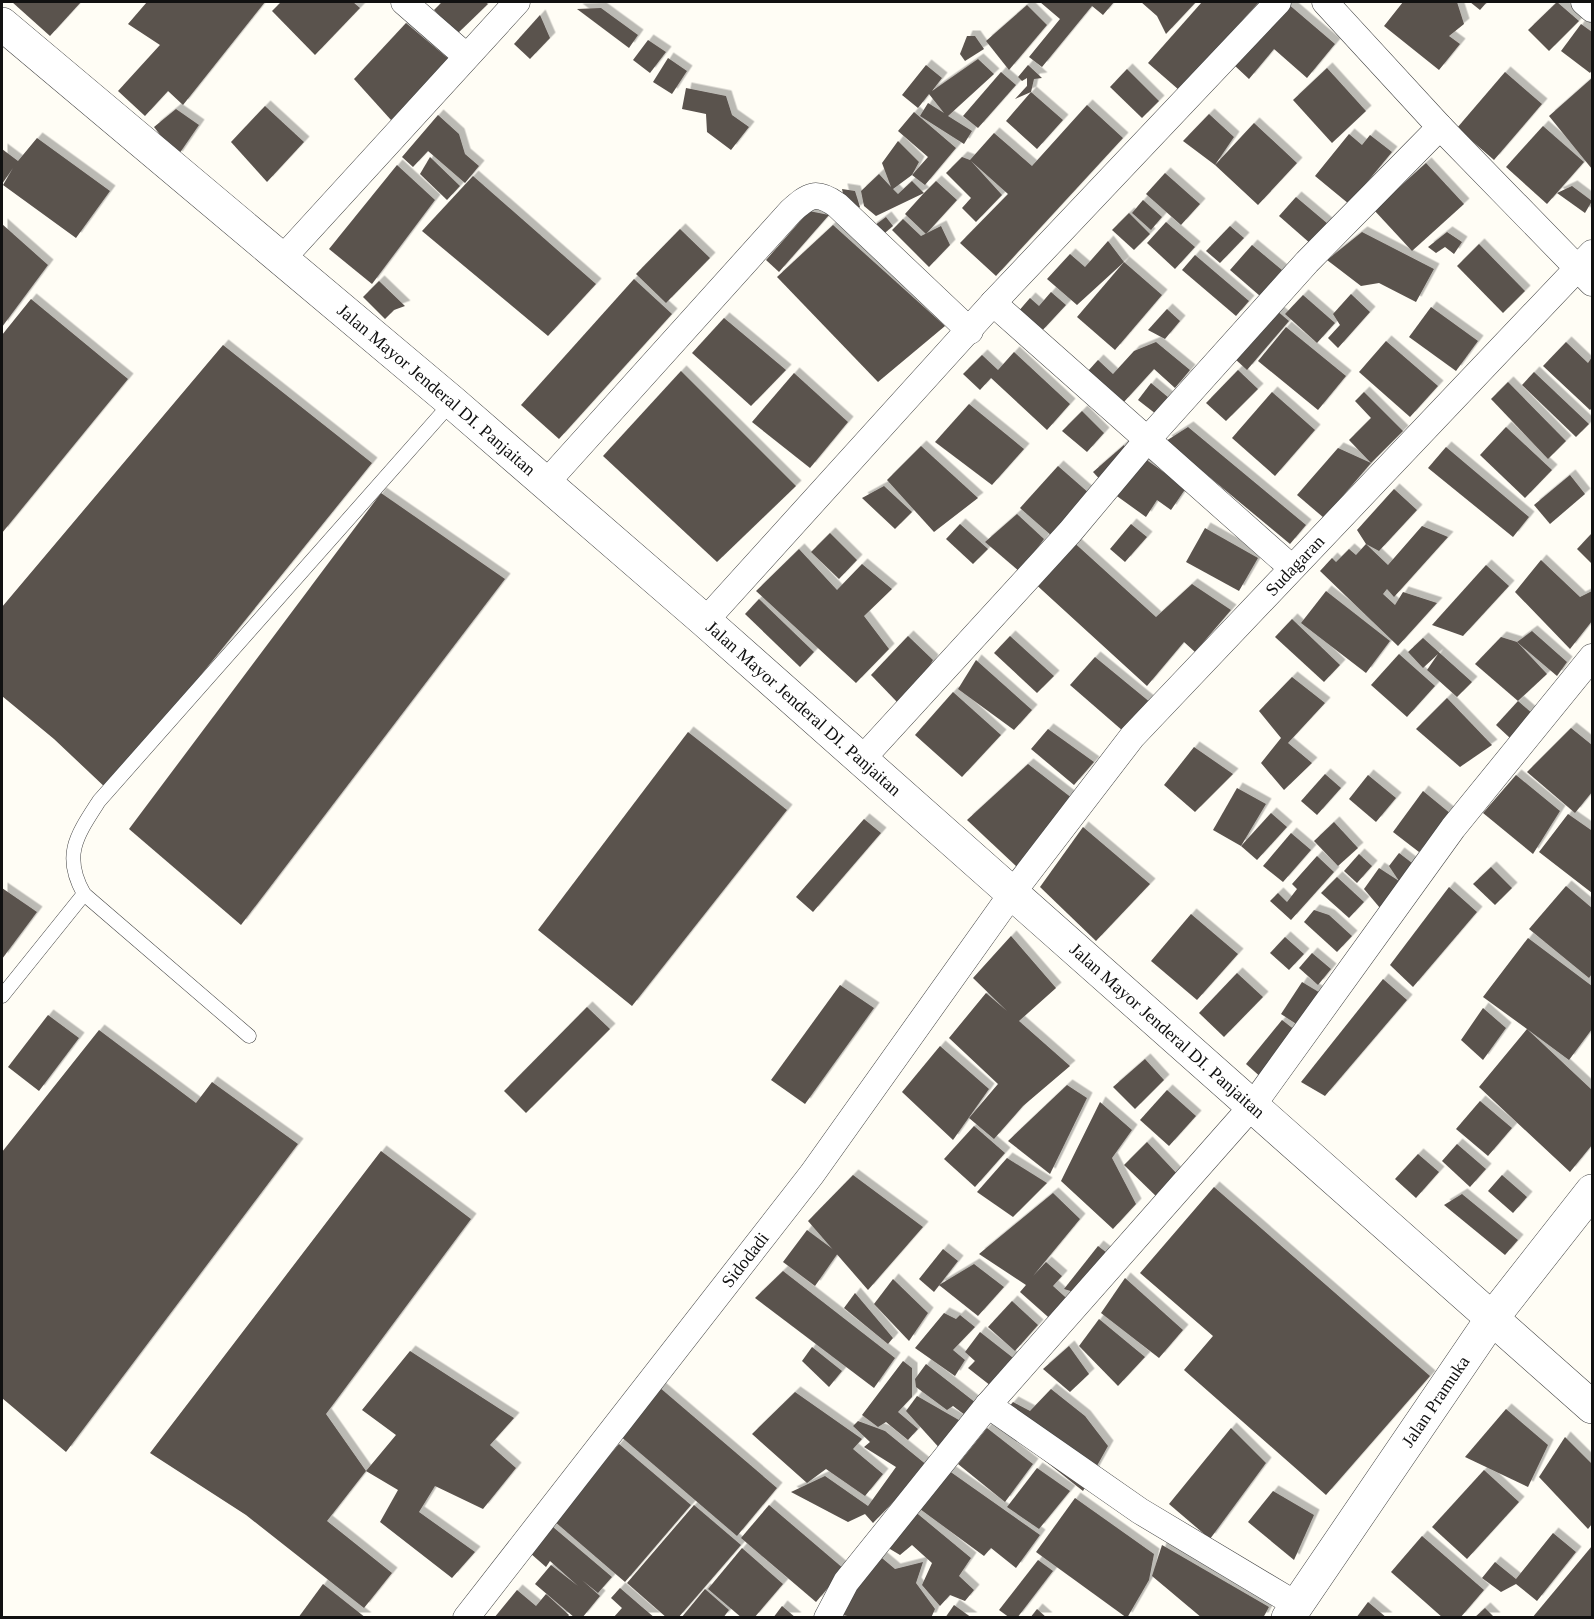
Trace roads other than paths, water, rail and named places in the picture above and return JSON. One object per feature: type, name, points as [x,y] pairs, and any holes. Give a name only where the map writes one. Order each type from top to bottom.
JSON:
[{"type":"street","points":[[404,2],[466,56]]},
{"type":"street","points":[[282,259],[517,2]]},
{"type":"street","points":[[705,621],[970,332],[993,303],[1278,2]]},
{"type":"street","points":[[1324,2],[1440,127],[1588,267]]},
{"type":"street","points":[[1584,2],[1593,9]]},
{"type":"street","name":"Jalan Mayor Jenderal DI. Panjaitan","points":[[2,24],[452,402],[705,621],[1593,1407]]},
{"type":"street","points":[[862,759],[1070,532],[1148,439],[1307,262],[1440,127]]},
{"type":"street","points":[[546,483],[791,211],[813,196],[823,195],[837,205],[970,332]]},
{"type":"street","name":"Sudagaran","points":[[1012,892],[1132,737],[1292,568],[1588,267]]},
{"type":"street","points":[[993,303],[1292,568]]},
{"type":"street","points":[[827,1617],[846,1582],[988,1405],[1253,1105],[1452,828],[1593,657]]},
{"type":"street","name":"Sidodadi","points":[[466,1617],[806,1183],[1012,892]]},
{"type":"street","name":"Jalan Pramuka","points":[[1293,1611],[1493,1317],[1593,1191]]},
{"type":"street","points":[[988,1405],[1140,1511],[1293,1611]]},
{"type":"lane","points":[[249,1036],[84,894],[74,875],[72,855],[80,830],[99,801],[452,402]]},
{"type":"lane","points":[[2,996],[84,894]]}]
